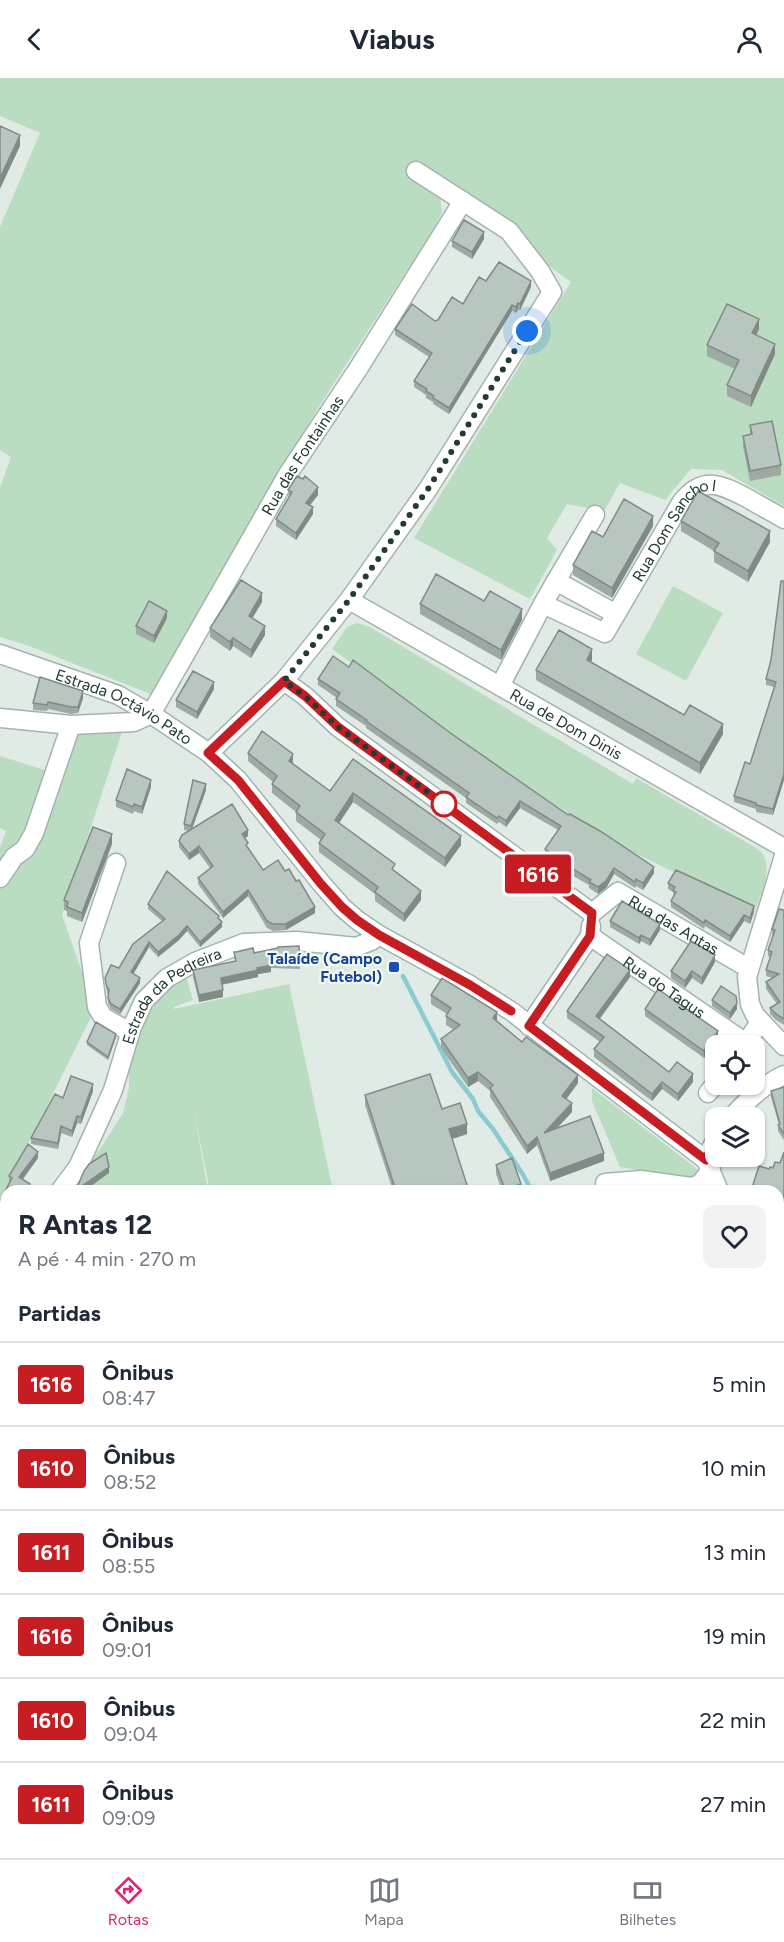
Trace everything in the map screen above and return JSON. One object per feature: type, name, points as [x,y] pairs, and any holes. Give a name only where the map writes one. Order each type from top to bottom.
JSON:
[{"type":"street","points":[[208,753],[284,681],[349,600],[559,297],[509,231],[416,171]]},
{"type":"street","name":"Rua das Fontainhas","points":[[151,714],[288,474],[462,201]]},
{"type":"street","name":"Rua Dom Sancho I","points":[[543,604],[605,633],[681,503],[695,489],[710,484],[725,487],[784,519]]},
{"type":"street","points":[[500,686],[543,604],[595,515]]},
{"type":"street","points":[[556,581],[616,614]]},
{"type":"street","name":"Rua de Dom Dinis","points":[[349,600],[784,848]]},
{"type":"street","name":"Estrada Octávio Pato","points":[[0,654],[118,695],[151,714],[208,753],[250,793],[342,907],[379,935],[470,985],[511,1011],[704,1176]]},
{"type":"street","points":[[284,681],[305,696],[338,727],[592,913],[590,936],[529,1026]]},
{"type":"street","points":[[0,718],[71,726],[134,722],[151,714]]},
{"type":"street","points":[[0,878],[14,857],[25,849],[34,833],[71,726]]},
{"type":"street","points":[[784,856],[748,968],[747,987],[750,1004],[760,1022],[784,1046]]},
{"type":"street","points":[[116,863],[89,943],[97,1008],[103,1017],[130,1032]]},
{"type":"street","name":"Rua das Antas","points":[[592,913],[618,892],[748,968]]},
{"type":"street","name":"Estrada da Pedreira","points":[[64,1185],[78,1167],[113,1090],[130,1032],[144,1001],[167,978],[195,962],[244,943],[297,941],[356,947],[379,935]]},
{"type":"street","name":"Rua do Tagus","points":[[590,936],[732,1035]]},
{"type":"street","name":"Rua do Tagus","points":[[751,1035],[760,1022]]},
{"type":"street","points":[[742,1107],[763,1087],[784,1075]]},
{"type":"street","points":[[605,1183],[640,1180],[682,1185]]},
{"type":"green space","points":[[0,78],[784,78],[784,506],[722,470],[691,469],[665,500],[620,483],[604,511],[567,504],[547,538],[557,550],[530,599],[414,538],[571,282],[444,190],[440,196],[442,212],[435,227],[318,408],[153,695],[29,646],[0,637],[0,488],[11,457],[0,450],[0,227],[40,133],[0,116]]},
{"type":"green space","points":[[673,586],[723,613],[686,681],[636,654]]},
{"type":"green space","points":[[357,623],[370,627],[633,784],[636,778],[758,849],[766,862],[767,870],[755,911],[603,838],[531,792],[332,649],[347,627]]},
{"type":"green space","points":[[73,732],[122,732],[62,915],[95,1009],[8,1185],[0,1185],[0,848],[6,831],[0,828],[0,756],[48,771]]},
{"type":"green space","points":[[186,976],[193,1000],[174,1007],[174,1009],[289,984],[332,1185],[209,1185],[193,1106],[207,1185],[73,1185],[100,1149],[123,1113],[129,1088],[129,1052],[145,1017],[171,986]]},
{"type":"green space","points":[[592,1088],[697,1169],[698,1175],[689,1179],[620,1167],[592,1101]]},
{"type":"building","points":[[0,126],[20,135],[0,178]]},
{"type":"building","points":[[464,220],[484,232],[472,252],[452,241]]},
{"type":"building","points":[[499,262],[531,281],[520,304],[518,303],[516,307],[512,305],[449,408],[433,398],[434,396],[426,391],[427,389],[414,381],[432,353],[395,329],[412,304],[435,321],[438,320],[452,297],[463,304],[479,277],[486,281]]},
{"type":"building","points":[[727,304],[759,319],[752,333],[775,344],[751,396],[727,385],[739,360],[707,345]]},
{"type":"building","points":[[772,421],[781,465],[750,471],[743,436],[752,434],[750,425]]},
{"type":"building","points":[[297,476],[303,479],[305,476],[318,487],[306,503],[313,507],[296,533],[276,519],[292,492],[288,490]]},
{"type":"building","points":[[698,491],[770,531],[748,571],[714,551],[719,543],[681,521]]},
{"type":"building","points":[[624,499],[653,516],[612,588],[573,565],[592,531],[603,537]]},
{"type":"building","points":[[436,574],[484,601],[490,591],[522,609],[501,650],[420,604]]},
{"type":"building","points":[[241,580],[262,593],[249,616],[265,626],[251,650],[233,638],[230,642],[210,628]]},
{"type":"building","points":[[781,581],[784,581],[784,774],[773,809],[734,796],[745,762],[750,764],[776,682],[766,679],[771,660]]},
{"type":"building","points":[[149,601],[167,611],[154,636],[136,626]]},
{"type":"building","points":[[559,630],[592,649],[587,660],[684,715],[690,705],[723,724],[700,763],[536,670]]},
{"type":"building","points":[[333,656],[349,667],[353,660],[449,732],[568,815],[600,831],[654,867],[643,883],[636,879],[635,882],[614,868],[606,881],[598,887],[545,849],[561,826],[520,801],[506,821],[499,816],[497,818],[466,797],[469,793],[336,699],[340,693],[318,679]]},
{"type":"building","points":[[193,671],[214,682],[197,712],[176,700]]},
{"type":"building","points":[[40,677],[83,691],[78,707],[48,702],[47,705],[33,703]]},
{"type":"building","points":[[262,731],[293,754],[289,761],[330,791],[353,759],[461,836],[445,858],[353,793],[335,820],[395,864],[392,869],[421,891],[404,914],[375,892],[378,887],[319,843],[325,834],[296,812],[300,806],[272,784],[277,776],[248,753]]},
{"type":"building","points":[[127,769],[151,780],[142,807],[134,804],[133,807],[116,800]]},
{"type":"building","points":[[193,780],[206,784],[191,826],[184,824]]},
{"type":"building","points":[[232,804],[248,830],[242,834],[248,843],[246,845],[263,870],[278,860],[285,871],[289,869],[296,881],[299,880],[315,907],[286,924],[273,924],[267,921],[248,890],[223,912],[198,878],[213,866],[199,846],[189,854],[179,841],[182,835]]},
{"type":"building","points":[[93,827],[112,834],[82,913],[67,907],[68,902],[64,900]]},
{"type":"building","points":[[676,870],[754,906],[750,918],[744,915],[730,936],[705,920],[704,923],[671,901],[676,892],[673,890],[675,887],[668,883]]},
{"type":"building","points":[[167,871],[219,916],[222,922],[200,942],[187,926],[158,952],[149,942],[131,972],[140,978],[120,1009],[111,1004],[108,998],[109,989],[105,978],[111,965],[119,968],[133,944],[165,919],[148,904]]},
{"type":"building","points":[[622,901],[660,924],[650,940],[641,935],[639,938],[610,921]]},
{"type":"building","points":[[779,909],[784,910],[784,1019],[770,1008],[780,1002],[766,982],[779,974],[766,970],[772,952],[768,950],[775,930],[772,929]]},
{"type":"building","points":[[691,941],[715,955],[702,978],[692,971],[685,981],[671,971]]},
{"type":"building","points":[[299,946],[300,963],[270,961],[271,965],[257,968],[258,970],[221,978],[223,990],[199,995],[193,970],[236,961],[234,952],[253,948],[254,953],[278,947]]},
{"type":"building","points":[[607,954],[630,970],[596,1016],[669,1072],[677,1062],[693,1074],[678,1094],[662,1082],[652,1094],[594,1049],[604,1037],[567,1011]]},
{"type":"building","points":[[442,978],[497,1012],[493,1018],[522,1042],[526,1037],[578,1075],[562,1096],[572,1103],[544,1133],[590,1116],[604,1153],[550,1173],[537,1137],[527,1146],[490,1088],[493,1085],[478,1072],[468,1078],[441,1039],[460,1025],[446,1016],[451,1008],[431,995]]},
{"type":"building","points":[[721,986],[736,996],[737,1003],[730,1013],[712,1000]]},
{"type":"building","points":[[658,989],[718,1031],[715,1035],[705,1035],[704,1051],[645,1009]]},
{"type":"building","points":[[96,1022],[116,1034],[108,1057],[87,1042]]},
{"type":"building","points":[[430,1074],[442,1109],[460,1103],[467,1124],[449,1129],[467,1185],[394,1185],[365,1095]]},
{"type":"building","points":[[71,1076],[93,1084],[81,1117],[77,1116],[72,1131],[61,1126],[58,1143],[31,1138],[55,1094],[63,1098]]},
{"type":"building","points":[[784,1087],[784,1134],[778,1125],[780,1124],[771,1091]]},
{"type":"building","points":[[28,1144],[38,1152],[19,1177],[29,1185],[8,1185],[12,1178],[9,1176]]},
{"type":"building","points":[[784,1152],[784,1185],[753,1185],[759,1167],[773,1168],[775,1162],[780,1163]]},
{"type":"building","points":[[106,1153],[109,1167],[83,1185],[78,1185],[84,1171],[89,1164]]},
{"type":"building","points":[[512,1158],[521,1184],[504,1185],[496,1165]]},
{"type":"waterway","points":[[403,976],[452,1072],[473,1099],[478,1111],[493,1129],[529,1185]]},
{"type":"bus line","name":"1616","points":[[511,1011],[357,920],[321,884],[275,823],[238,780],[208,753],[284,681],[305,696],[338,727],[592,913],[590,936],[529,1026],[705,1159]]},
{"type":"place","name":"Talaíde (Campo Futebol)","points":[[394,967]]},
{"type":"route","points":[[444,804],[338,727],[305,696],[284,681],[349,600],[428,489],[527,331]]}]
